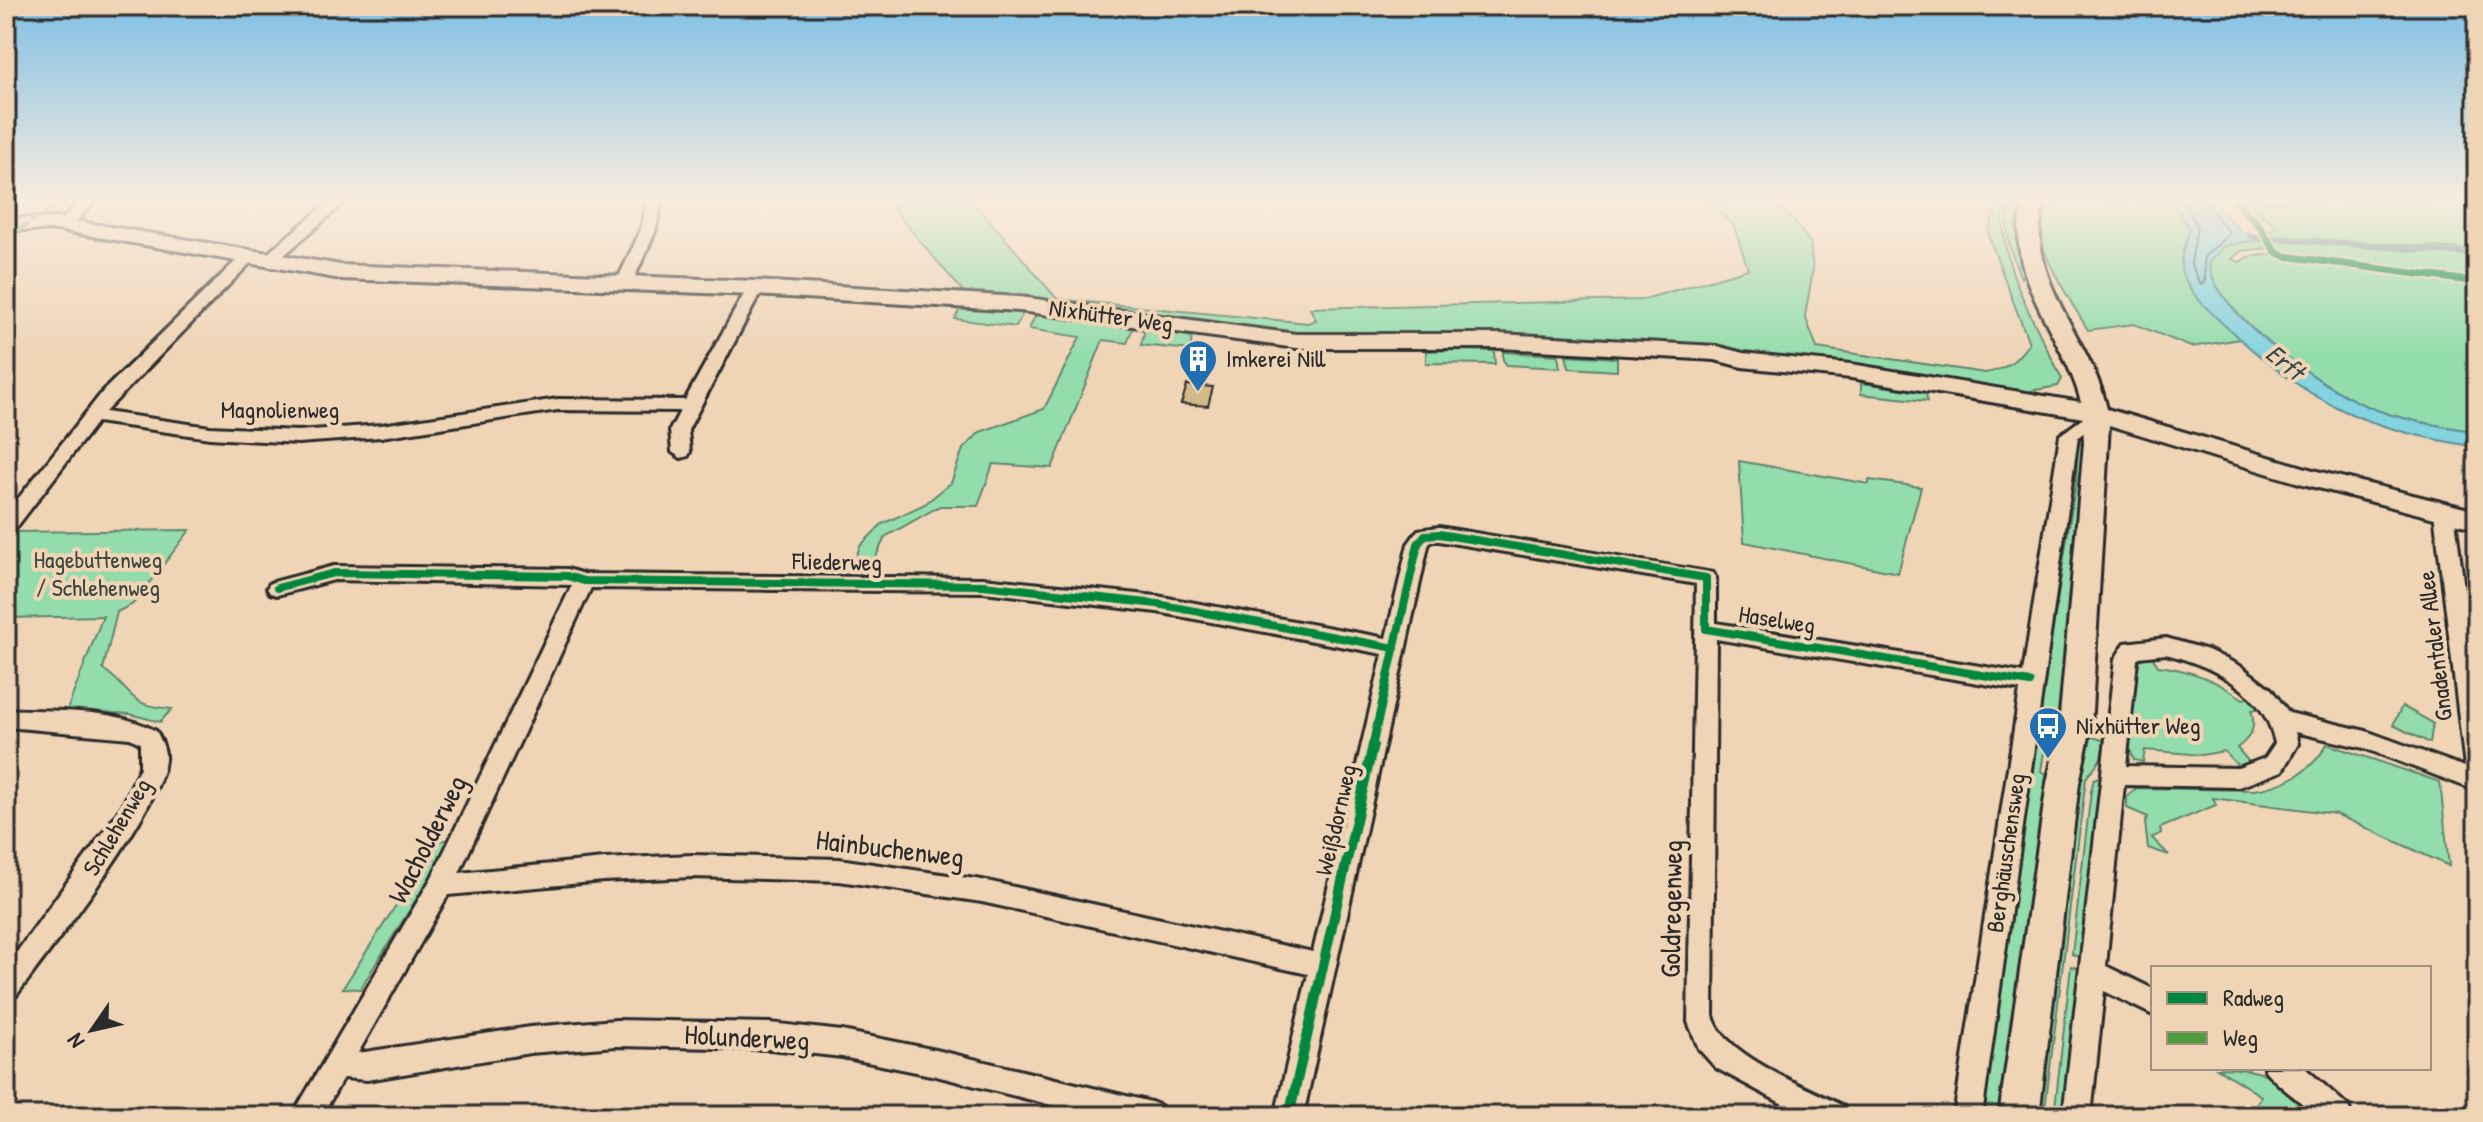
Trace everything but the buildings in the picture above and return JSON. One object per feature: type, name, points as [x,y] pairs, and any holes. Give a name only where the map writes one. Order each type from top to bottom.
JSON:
[{"type":"main road","name":"Nixhütter Weg","points":[[220,252],[341,272],[755,288],[1035,305],[1296,341],[1500,341],[1716,353],[1742,360],[1851,371],[2097,414],[2308,477],[2477,520]]},
{"type":"main road","name":"Berghäuschensweg","points":[[2019,1116],[2063,783],[2075,727],[2095,494],[2097,414],[2087,382],[2030,252]]},
{"type":"street","points":[[6,527],[92,416],[267,252]]},
{"type":"street","points":[[624,283],[638,252]]},
{"type":"street","points":[[681,452],[679,430],[755,288]]},
{"type":"street","name":"Magnolienweg","points":[[92,416],[196,433],[288,437],[413,428],[540,405],[610,403],[691,406]]},
{"type":"street","name":"Berghäuschensweg","points":[[1968,1116],[2069,435],[2097,414]]},
{"type":"street","name":"Gnadentaler Allee","points":[[2444,512],[2477,774]]},
{"type":"street","name":"Haselweg","points":[[1425,535],[1439,534],[1706,578],[1706,629],[2030,683]]},
{"type":"street","name":"Weißdornweg","points":[[1289,1116],[1418,544],[1425,535]]},
{"type":"street","name":"Fliederweg","points":[[277,588],[334,573],[567,576],[584,581],[983,585],[1157,604],[1395,648]]},
{"type":"street","name":"Wacholderweg","points":[[306,1116],[441,885],[584,581]]},
{"type":"street","name":"Goldregenweg","points":[[1706,629],[1702,1030],[1712,1047],[1726,1059],[1833,1116]]},
{"type":"street","points":[[2077,1116],[2126,659],[2133,649],[2165,645],[2207,656],[2255,685],[2275,704],[2285,721],[2288,737],[2285,751],[2259,774],[2239,778],[2114,775]]},
{"type":"street","name":"Schlehenweg","points":[[6,718],[125,727],[148,737],[154,751],[153,764],[144,788],[116,835],[71,903],[6,988]]},
{"type":"street","points":[[2285,721],[2366,740],[2477,781]]},
{"type":"street","name":"Hainbuchenweg","points":[[441,885],[604,870],[692,866],[839,870],[982,891],[1324,966]]},
{"type":"street","points":[[2091,971],[2151,1002]]},
{"type":"street","name":"Holunderweg","points":[[337,1064],[367,1067],[530,1040],[616,1033],[770,1036],[842,1044],[936,1063],[1151,1116]]},
{"type":"street","points":[[2281,1070],[2305,1085],[2338,1116]]},
{"type":"green space","points":[[930,252],[1017,252],[1057,299],[1308,323],[1316,320],[1310,308],[1641,300],[1748,269],[1743,252],[1811,252],[1813,270],[1805,316],[1817,348],[1985,373],[2010,363],[2029,343],[1995,252],[2007,252],[2030,315],[2062,379],[2058,386],[2024,392],[1802,361],[1297,335],[966,295]]},
{"type":"green space","points":[[2011,252],[2020,252],[2024,274],[2021,278]]},
{"type":"green space","points":[[2045,252],[2183,252],[2181,265],[2188,285],[2240,339],[2191,347],[2134,324],[2088,330]]},
{"type":"green space","points":[[2218,252],[2239,252],[2232,259],[2240,262],[2248,257],[2272,254],[2310,263],[2477,284],[2477,432],[2382,412],[2326,384],[2249,325],[2215,282],[2209,262]]},
{"type":"green space","points":[[2286,252],[2430,252],[2477,256],[2477,280],[2299,257]]},
{"type":"green space","points":[[960,308],[1023,313],[1016,327],[955,319]]},
{"type":"green space","points":[[1036,314],[1133,327],[1127,343],[1103,340],[1052,468],[993,464],[978,506],[940,506],[885,537],[868,573],[850,573],[860,546],[882,524],[925,504],[951,483],[963,449],[980,432],[1044,409],[1080,337],[1029,329]]},
{"type":"green space","points":[[1145,329],[1192,337],[1190,350],[1141,345]]},
{"type":"green space","points":[[1426,351],[1494,351],[1495,364],[1426,363]]},
{"type":"green space","points":[[1503,352],[1558,355],[1560,368],[1507,365]]},
{"type":"green space","points":[[1566,355],[1617,358],[1617,371],[1569,368]]},
{"type":"green space","points":[[1861,383],[1926,392],[1927,401],[1861,394]]},
{"type":"green space","points":[[2078,443],[2084,444],[2077,577],[2057,718],[2040,711],[2076,481]]},
{"type":"green space","points":[[1739,461],[1869,484],[1869,480],[1921,487],[1898,573],[1744,542]]},
{"type":"green space","name":"Hagebuttenweg / Schlehenweg","points":[[190,530],[133,604],[117,612],[103,669],[138,701],[172,709],[160,722],[130,714],[67,710],[103,616],[6,618],[6,539],[11,532]]},
{"type":"green space","points":[[2144,655],[2151,655],[2158,666],[2203,677],[2243,699],[2256,695],[2267,708],[2251,710],[2252,732],[2237,748],[2249,762],[2238,766],[2224,751],[2202,755],[2145,750],[2143,762],[2134,760],[2130,750],[2135,665]]},
{"type":"green space","points":[[2402,706],[2433,723],[2430,743],[2393,725]]},
{"type":"green space","points":[[2039,718],[2049,722],[2041,771],[2051,776],[2003,1116],[1980,1116]]},
{"type":"green space","points":[[2090,736],[2105,741],[2100,760],[2086,778],[2044,1116],[2038,1116],[2078,785]]},
{"type":"green space","points":[[2327,744],[2440,782],[2449,866],[2336,814],[2213,798],[2216,805],[2160,828],[2161,833],[2152,838],[2169,855],[2148,848],[2145,822],[2148,817],[2127,808],[2127,797],[2136,788],[2254,790],[2276,785],[2305,770]]},
{"type":"green space","points":[[2103,775],[2082,958],[2072,954],[2091,791],[2094,779]]},
{"type":"green space","points":[[449,840],[429,879],[360,989],[343,988],[437,841]]},
{"type":"green space","points":[[2071,966],[2081,969],[2064,1116],[2054,1116]]},
{"type":"green space","points":[[2220,1070],[2251,1070],[2275,1078],[2321,1116],[2252,1116],[2261,1096]]},
{"type":"water","name":"Erft","points":[[2183,252],[2218,252],[2209,262],[2215,282],[2229,303],[2273,346],[2326,384],[2369,407],[2409,419],[2477,432],[2477,447],[2404,432],[2344,411],[2316,396],[2261,357],[2211,312],[2187,283],[2181,264]]},
{"type":"waterway","points":[[2456,252],[2477,254]]},
{"type":"cycle path","points":[[2277,252],[2285,256],[2477,282]]},
{"type":"cycle path","points":[[1289,1116],[1418,544],[1425,535],[1439,534],[1706,578],[1706,629],[2030,683]]},
{"type":"cycle path","points":[[277,588],[334,573],[567,576],[584,581],[983,585],[1157,604],[1395,648]]},
{"type":"place","name":"Imkerei Nill","points":[[1198,393]]},
{"type":"place","name":"Nixhütter Weg","points":[[2048,760]]}]
